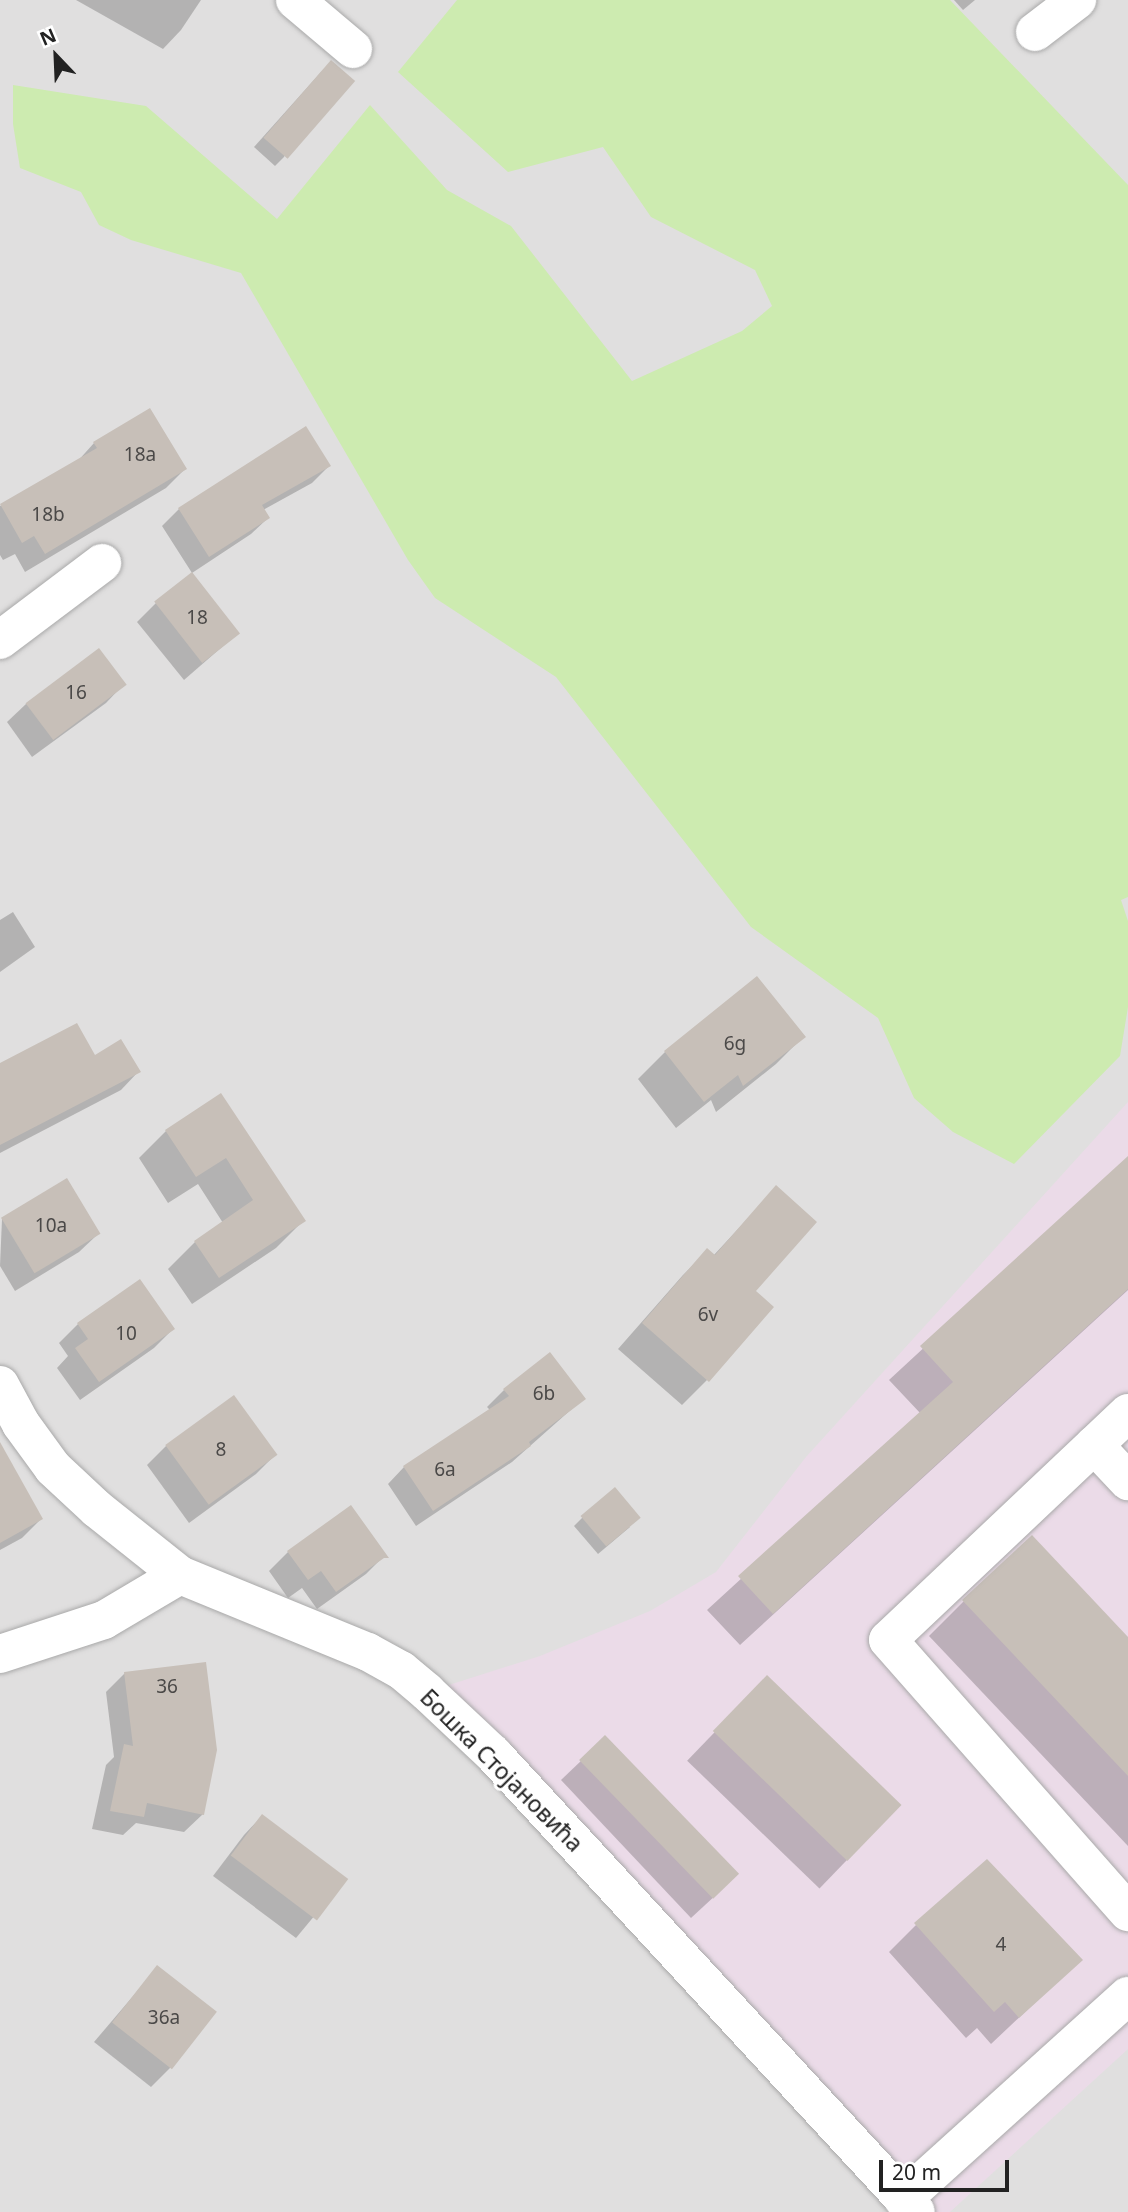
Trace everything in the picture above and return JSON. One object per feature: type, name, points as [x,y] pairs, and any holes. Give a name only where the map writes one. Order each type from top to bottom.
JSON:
[{"type":"street","points":[[295,0],[353,49]]},
{"type":"street","points":[[1035,32],[1077,0]]},
{"type":"street","points":[[0,640],[102,562]]},
{"type":"street","name":"Бошка Стојановића","points":[[0,1385],[21,1424],[53,1468],[97,1509],[180,1575],[368,1652],[401,1670],[427,1692],[493,1754],[909,2206]]},
{"type":"street","points":[[1128,1413],[888,1640],[1128,1912]]},
{"type":"street","points":[[1094,1445],[1128,1481]]},
{"type":"street","points":[[0,1654],[104,1620],[180,1575]]},
{"type":"street","points":[[909,2206],[1128,1996]]},
{"type":"shaded area","points":[[0,0],[1128,0],[1128,2212],[0,2212]]},
{"type":"shaded area","points":[[1128,1102],[1128,2049],[950,2212],[916,2212],[427,1692],[540,1656],[650,1611],[716,1572],[806,1457]]},
{"type":"green space","points":[[457,0],[950,0],[1128,185],[1128,897],[1121,900],[1128,921],[1128,1007],[1120,1056],[1014,1164],[953,1132],[914,1098],[878,1018],[751,927],[556,677],[435,598],[408,560],[241,273],[131,240],[99,225],[81,192],[20,168],[13,124],[13,85],[146,106],[277,219],[370,105],[447,190],[511,226],[632,381],[742,331],[772,306],[755,270],[651,217],[603,147],[508,172],[398,72]]},
{"type":"building","points":[[331,60],[355,81],[288,159],[263,138]]},
{"type":"building","points":[[150,408],[187,469],[45,554],[34,536],[22,543],[0,504],[97,448],[93,442]]},
{"type":"building","points":[[306,426],[331,466],[262,505],[270,518],[209,557],[178,508]]},
{"type":"building","points":[[192,572],[240,633],[202,663],[154,602]]},
{"type":"building","points":[[99,648],[127,685],[53,740],[26,703]]},
{"type":"building","points":[[757,976],[806,1037],[743,1086],[738,1075],[704,1102],[664,1051]]},
{"type":"building","points":[[77,1023],[95,1055],[121,1039],[141,1072],[0,1145],[0,1063]]},
{"type":"building","points":[[221,1093],[306,1221],[219,1278],[194,1241],[253,1200],[226,1158],[196,1177],[165,1130]]},
{"type":"building","points":[[1128,1156],[1128,1289],[773,1614],[738,1576],[953,1382],[920,1346]]},
{"type":"building","points":[[67,1178],[100,1234],[34,1273],[1,1218]]},
{"type":"building","points":[[776,1185],[817,1222],[756,1291],[774,1307],[709,1382],[642,1323],[707,1248],[715,1255]]},
{"type":"building","points":[[140,1279],[175,1329],[99,1382],[75,1348],[88,1339],[77,1323]]},
{"type":"building","points":[[550,1352],[586,1399],[529,1442],[531,1446],[433,1511],[403,1466],[509,1396],[503,1389]]},
{"type":"building","points":[[234,1395],[277,1455],[209,1505],[165,1445]]},
{"type":"building","points":[[0,1442],[43,1519],[0,1543]]},
{"type":"building","points":[[615,1487],[641,1518],[606,1547],[581,1516]]},
{"type":"building","points":[[351,1505],[389,1558],[384,1558],[336,1592],[321,1571],[308,1580],[287,1551]]},
{"type":"building","points":[[1032,1535],[1128,1637],[1128,1776],[962,1600]]},
{"type":"building","points":[[206,1662],[217,1750],[204,1815],[147,1803],[144,1817],[110,1811],[124,1744],[133,1746],[124,1672]]},
{"type":"building","points":[[767,1675],[902,1805],[847,1861],[713,1731]]},
{"type":"building","points":[[605,1735],[739,1874],[713,1899],[579,1760]]},
{"type":"building","points":[[262,1814],[348,1879],[317,1921],[231,1856]]},
{"type":"building","points":[[987,1859],[1083,1960],[1019,2018],[1005,2002],[994,2012],[914,1923]]},
{"type":"building","points":[[157,1965],[217,2012],[172,2069],[112,2023]]}]
